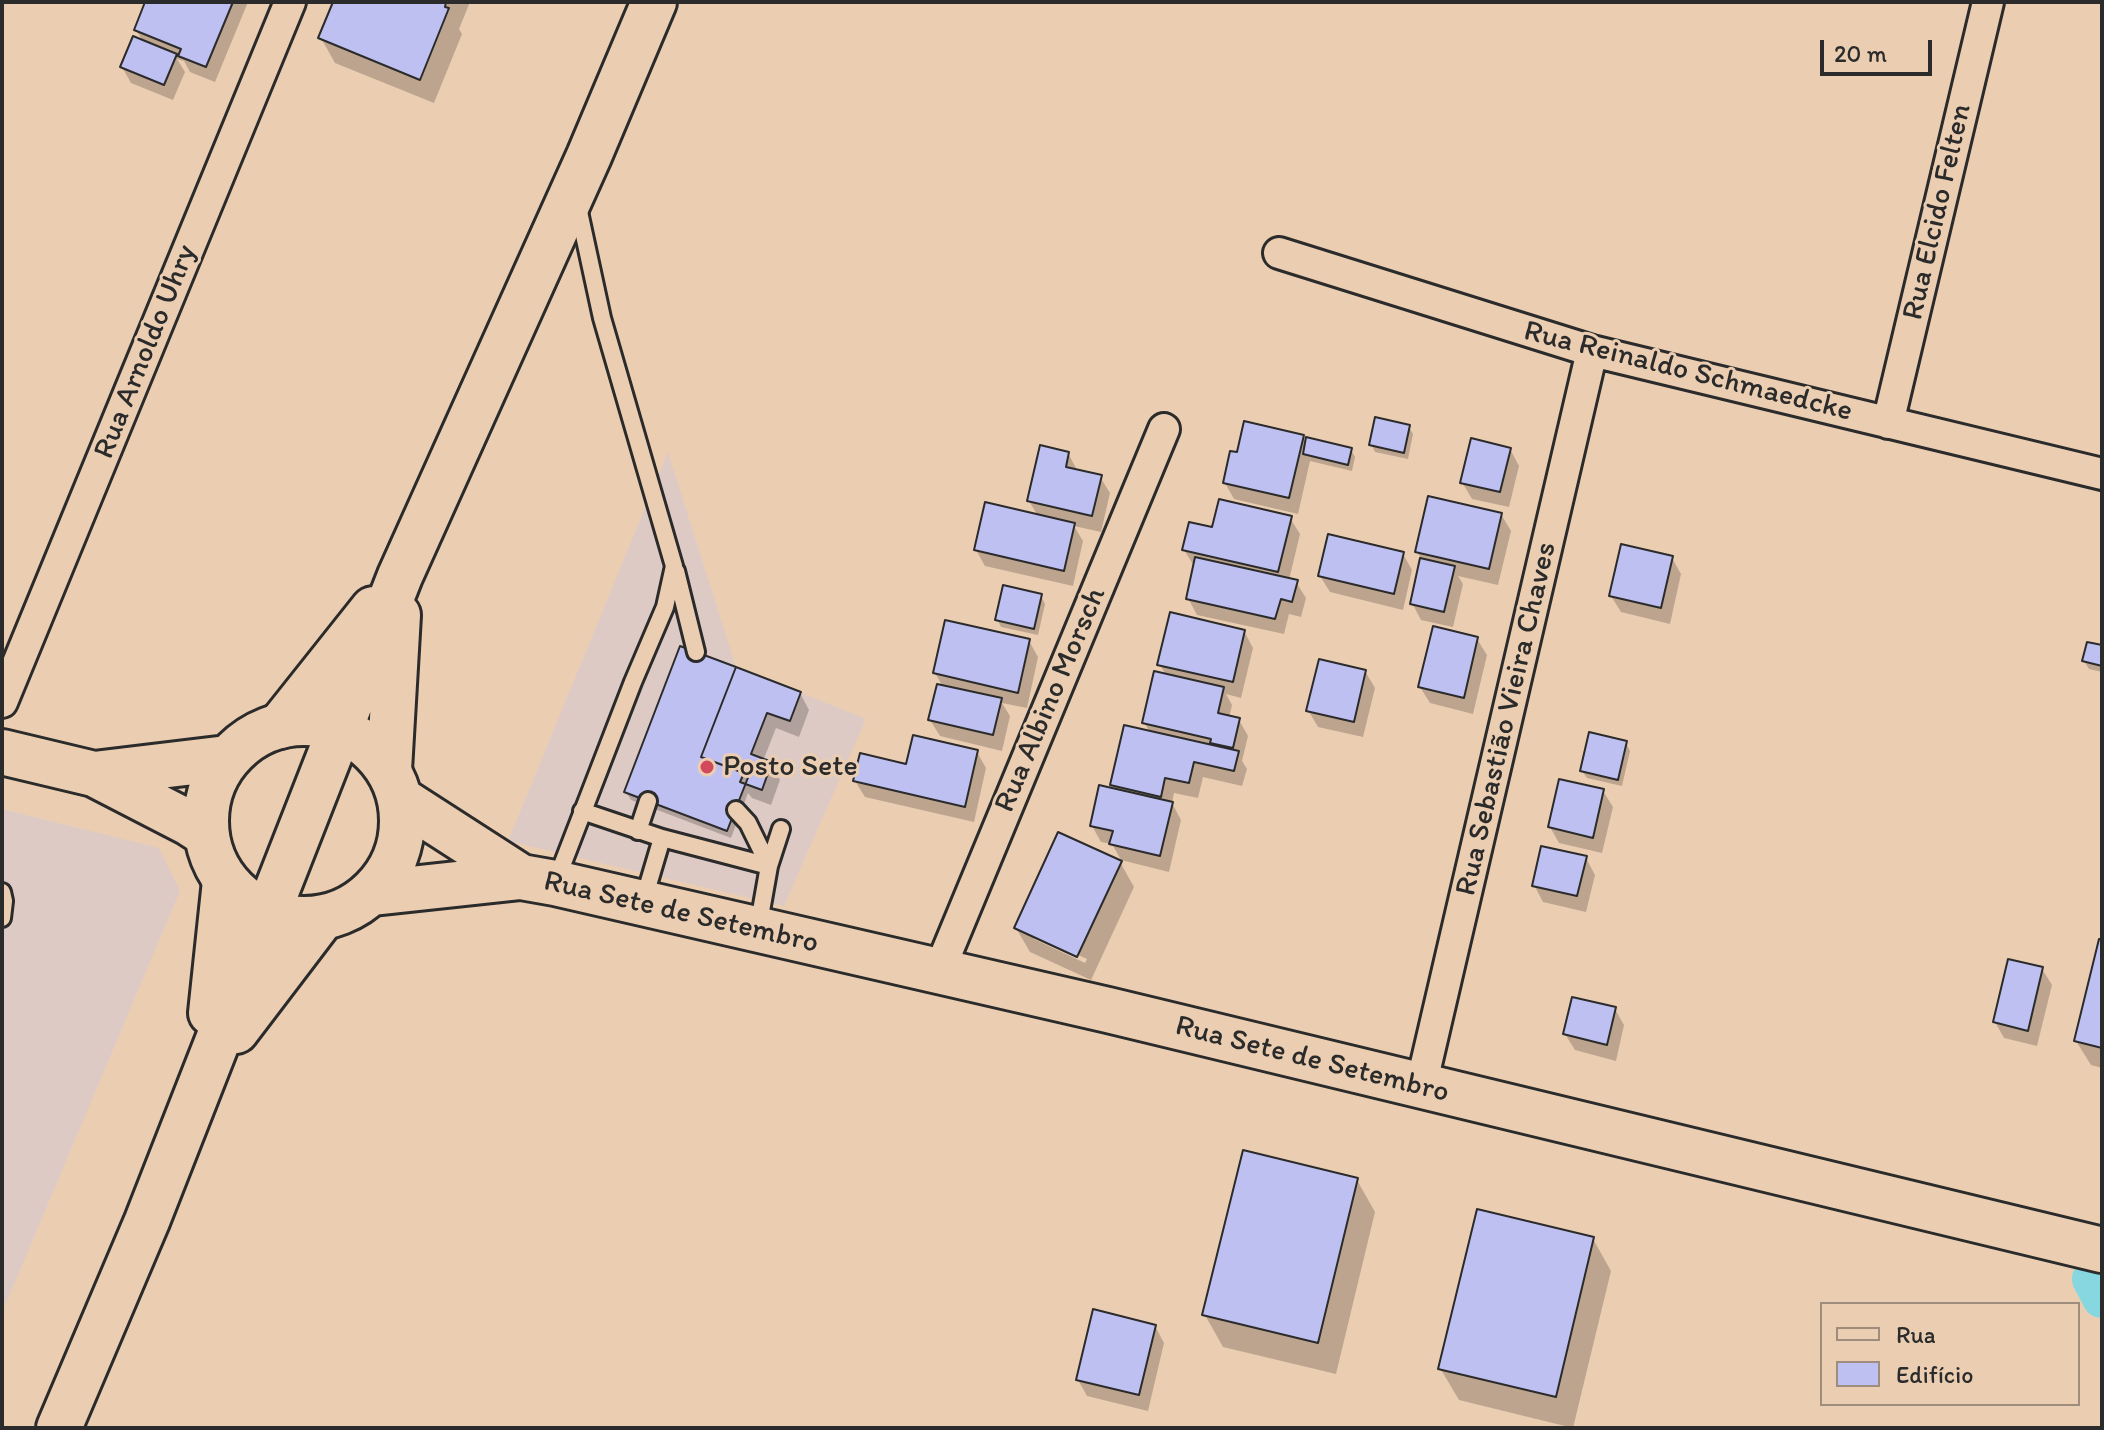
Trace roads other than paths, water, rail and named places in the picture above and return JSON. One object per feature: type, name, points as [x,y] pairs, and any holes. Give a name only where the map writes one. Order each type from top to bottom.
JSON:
[{"type":"main road","points":[[59,1428],[147,1221],[400,576],[574,190],[654,2]]},
{"type":"main road","points":[[280,726],[400,576]]},
{"type":"main road","points":[[340,727],[311,723],[280,726],[251,738],[227,758],[213,781],[206,807],[206,834],[213,859],[225,881],[244,899],[267,912],[293,919],[322,918],[349,909],[373,893],[389,873],[399,849],[403,824],[395,784],[400,576]]},
{"type":"main road","name":"Rua Sete de Setembro","points":[[340,727],[368,746],[395,784],[538,880]]},
{"type":"main road","points":[[2,752],[94,774],[206,834]]},
{"type":"main road","points":[[94,774],[227,758]]},
{"type":"main road","name":"Rua Sete de Setembro","points":[[373,893],[538,880],[939,971],[2102,1250]]},
{"type":"main road","points":[[205,1071],[225,881]]},
{"type":"main road","points":[[205,1071],[322,918]]},
{"type":"street","name":"Rua Arnoldo Uhry","points":[[2,702],[290,2]]},
{"type":"street","name":"Rua Elcido Felten","points":[[1888,423],[1988,2]]},
{"type":"street","name":"Rua Reinaldo Schmaedcke","points":[[1279,253],[1592,351],[2102,474]]},
{"type":"street","name":"Rua Sebastião Vieira Chaves","points":[[1421,1086],[1592,351]]},
{"type":"street","name":"Rua Albino Morsch","points":[[939,971],[1164,429]]},
{"type":"lane","points":[[574,190],[602,318],[696,652]]},
{"type":"lane","points":[[538,880],[582,811],[665,607],[674,566]]},
{"type":"lane","points":[[638,831],[648,801]]},
{"type":"lane","points":[[736,810],[748,823],[769,866]]},
{"type":"lane","points":[[582,811],[638,831],[769,866]]},
{"type":"lane","points":[[757,930],[769,866],[781,829]]},
{"type":"lane","points":[[642,904],[662,838]]},
{"type":"lane","points":[[2,892],[2,918]]},
{"type":"waterway","points":[[2092,1279],[2102,1298]]},
{"type":"place","name":"Posto Sete","points":[[707,767]]}]
